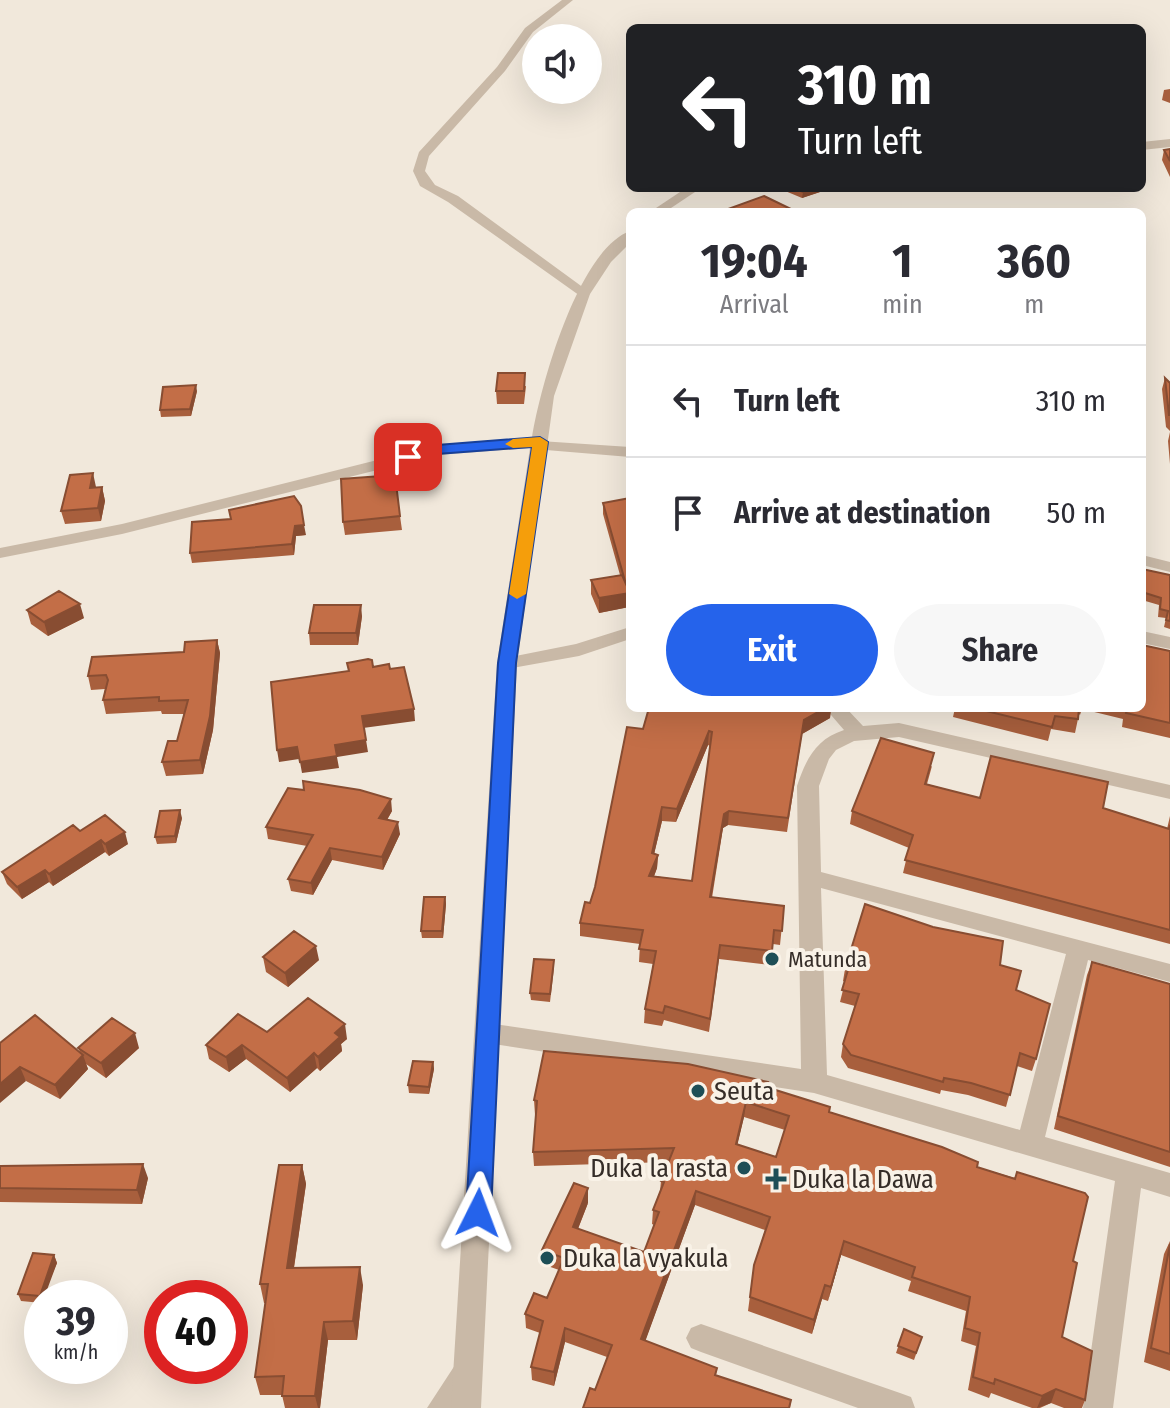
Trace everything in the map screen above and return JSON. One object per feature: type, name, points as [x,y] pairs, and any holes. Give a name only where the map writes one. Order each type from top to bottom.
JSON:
[{"type":"street","points":[[568,0],[529,30],[501,69],[423,155],[417,167],[418,178],[431,190],[453,199],[583,294]]},
{"type":"street","points":[[1146,146],[1170,143]]},
{"type":"street","points":[[662,208],[688,192]]},
{"type":"street","points":[[466,1408],[507,663],[546,396],[583,294],[606,259],[626,239]]},
{"type":"street","points":[[0,553],[122,529],[437,450],[540,444],[626,451]]},
{"type":"street","points":[[1146,561],[1170,567]]},
{"type":"street","points":[[507,663],[579,650],[626,634]]},
{"type":"street","points":[[1146,638],[1170,643]]},
{"type":"street","points":[[839,712],[858,733]]},
{"type":"street","points":[[814,1082],[808,786],[814,759],[829,745],[858,733],[899,730],[1170,792]]},
{"type":"street","points":[[810,877],[1170,973]]},
{"type":"street","points":[[1030,1144],[1079,949]]},
{"type":"street","points":[[487,1033],[814,1082],[1170,1185]]},
{"type":"street","points":[[1098,1408],[1130,1172]]},
{"type":"street","points":[[701,1338],[900,1408]]},
{"type":"street","points":[[442,1408],[469,1369]]},
{"type":"building","points":[[764,196],[789,208],[731,208]]},
{"type":"building","points":[[498,373],[525,373],[524,391],[496,391]]},
{"type":"building","points":[[1165,378],[1170,383],[1170,415],[1169,415]]},
{"type":"building","points":[[196,385],[190,409],[160,410],[163,387]]},
{"type":"building","points":[[93,473],[90,488],[102,487],[98,508],[61,511],[70,475]]},
{"type":"building","points":[[395,475],[400,516],[343,522],[341,479]]},
{"type":"building","points":[[294,496],[301,506],[304,525],[295,526],[292,544],[190,553],[192,522],[231,519],[229,510]]},
{"type":"building","points":[[626,499],[626,581],[625,581],[603,503]]},
{"type":"building","points":[[1146,570],[1170,575],[1170,621],[1166,620],[1168,611],[1160,609],[1161,598],[1146,593]]},
{"type":"building","points":[[622,575],[626,594],[599,598],[591,580]]},
{"type":"building","points":[[59,591],[80,604],[44,622],[27,610]]},
{"type":"building","points":[[314,605],[361,605],[356,633],[309,633]]},
{"type":"building","points":[[217,640],[210,716],[200,760],[162,762],[168,741],[177,741],[188,700],[159,701],[159,697],[103,700],[108,680],[106,675],[88,676],[92,657],[184,652],[185,642]]},
{"type":"building","points":[[1146,646],[1170,651],[1170,723],[1126,713],[1146,712]]},
{"type":"building","points":[[372,660],[373,667],[389,664],[390,669],[404,667],[414,709],[362,716],[366,740],[335,745],[337,756],[300,762],[297,747],[277,750],[271,682],[349,671],[347,663]]},
{"type":"building","points":[[648,712],[818,712],[804,720],[788,818],[729,811],[724,814],[710,897],[784,906],[782,931],[774,930],[772,951],[720,945],[710,1019],[665,1006],[663,1013],[645,1009],[656,951],[639,949],[643,930],[580,923],[585,902],[590,903],[595,887],[627,727],[643,729]],"holes":[[[709,731],[712,732],[692,881],[649,876],[658,855],[652,853],[662,807],[677,809]]]},
{"type":"building","points":[[990,712],[1079,712],[1078,719],[1055,716],[1052,727]]},
{"type":"building","points":[[881,738],[934,753],[925,784],[980,798],[991,756],[1108,782],[1103,808],[1169,829],[1170,825],[1170,930],[905,860],[913,835],[852,811]]},
{"type":"building","points":[[303,781],[360,790],[391,799],[379,818],[398,822],[382,857],[330,848],[311,883],[288,879],[313,835],[266,827],[288,788],[304,790]]},
{"type":"building","points":[[180,810],[175,836],[155,837],[160,811]]},
{"type":"building","points":[[105,815],[125,832],[105,844],[101,840],[49,874],[45,870],[17,887],[2,872],[73,825],[80,831]]},
{"type":"building","points":[[424,897],[445,897],[442,931],[421,931]]},
{"type":"building","points":[[865,904],[933,927],[1003,941],[1000,965],[1021,971],[1016,990],[1050,1004],[1036,1059],[1020,1053],[1010,1095],[971,1083],[944,1078],[943,1082],[851,1055],[843,1044],[859,994],[842,990],[848,970],[845,969]]},
{"type":"building","points":[[294,931],[316,946],[285,973],[263,957]]},
{"type":"building","points":[[534,959],[554,960],[550,994],[530,993]]},
{"type":"building","points":[[1092,962],[1170,984],[1170,1152],[1058,1116]]},
{"type":"building","points":[[308,998],[345,1024],[335,1033],[340,1037],[318,1057],[314,1053],[287,1078],[242,1045],[226,1057],[206,1045],[238,1014],[267,1032]]},
{"type":"building","points":[[35,1015],[83,1055],[55,1085],[20,1067],[0,1084],[0,1043]]},
{"type":"building","points":[[112,1018],[135,1033],[101,1063],[78,1048]]},
{"type":"building","points":[[544,1051],[688,1064],[768,1082],[766,1087],[830,1107],[829,1112],[942,1147],[978,1162],[977,1167],[1015,1179],[1017,1172],[1085,1193],[1088,1197],[1073,1261],[1077,1263],[1062,1337],[1092,1351],[1085,1400],[1056,1389],[1042,1396],[995,1379],[994,1384],[973,1377],[980,1333],[965,1328],[970,1297],[912,1277],[915,1267],[844,1241],[831,1287],[825,1285],[814,1320],[750,1297],[754,1265],[770,1217],[696,1191],[641,1339],[717,1368],[715,1375],[791,1400],[789,1408],[583,1408],[590,1388],[595,1390],[612,1345],[565,1328],[554,1372],[531,1367],[543,1321],[525,1314],[534,1293],[547,1298],[564,1258],[542,1250],[574,1183],[588,1188],[573,1227],[644,1252],[659,1212],[653,1210],[664,1182],[661,1181],[674,1148],[533,1152],[537,1101],[534,1100]],"holes":[[[746,1102],[789,1116],[776,1157],[736,1144]]]},
{"type":"building","points":[[413,1061],[433,1062],[429,1087],[408,1085]]},
{"type":"building","points":[[143,1164],[137,1190],[0,1188],[0,1166]]},
{"type":"building","points":[[279,1165],[302,1165],[287,1268],[360,1267],[353,1321],[324,1322],[315,1396],[282,1396],[284,1376],[255,1377],[268,1284],[260,1284]]},
{"type":"building","points":[[1170,1244],[1170,1354],[1151,1348]]},
{"type":"building","points":[[33,1253],[54,1255],[45,1280],[24,1280],[24,1295],[18,1294]]},
{"type":"building","points":[[904,1329],[922,1337],[916,1353],[898,1346]]},
{"type":"slow traffic","points":[[513,444],[540,442],[517,594]]},
{"type":"place","name":"Matunda","points":[[772,959]]},
{"type":"place","name":"Seuta","points":[[698,1091]]},
{"type":"place","name":"Duka la rasta","points":[[744,1168]]},
{"type":"place","name":"Duka la Dawa","points":[[776,1179]]},
{"type":"place","name":"Duka la vyakula","points":[[547,1258]]},
{"type":"route","points":[[408,457],[437,450],[540,442],[507,663],[478,1213]]}]
